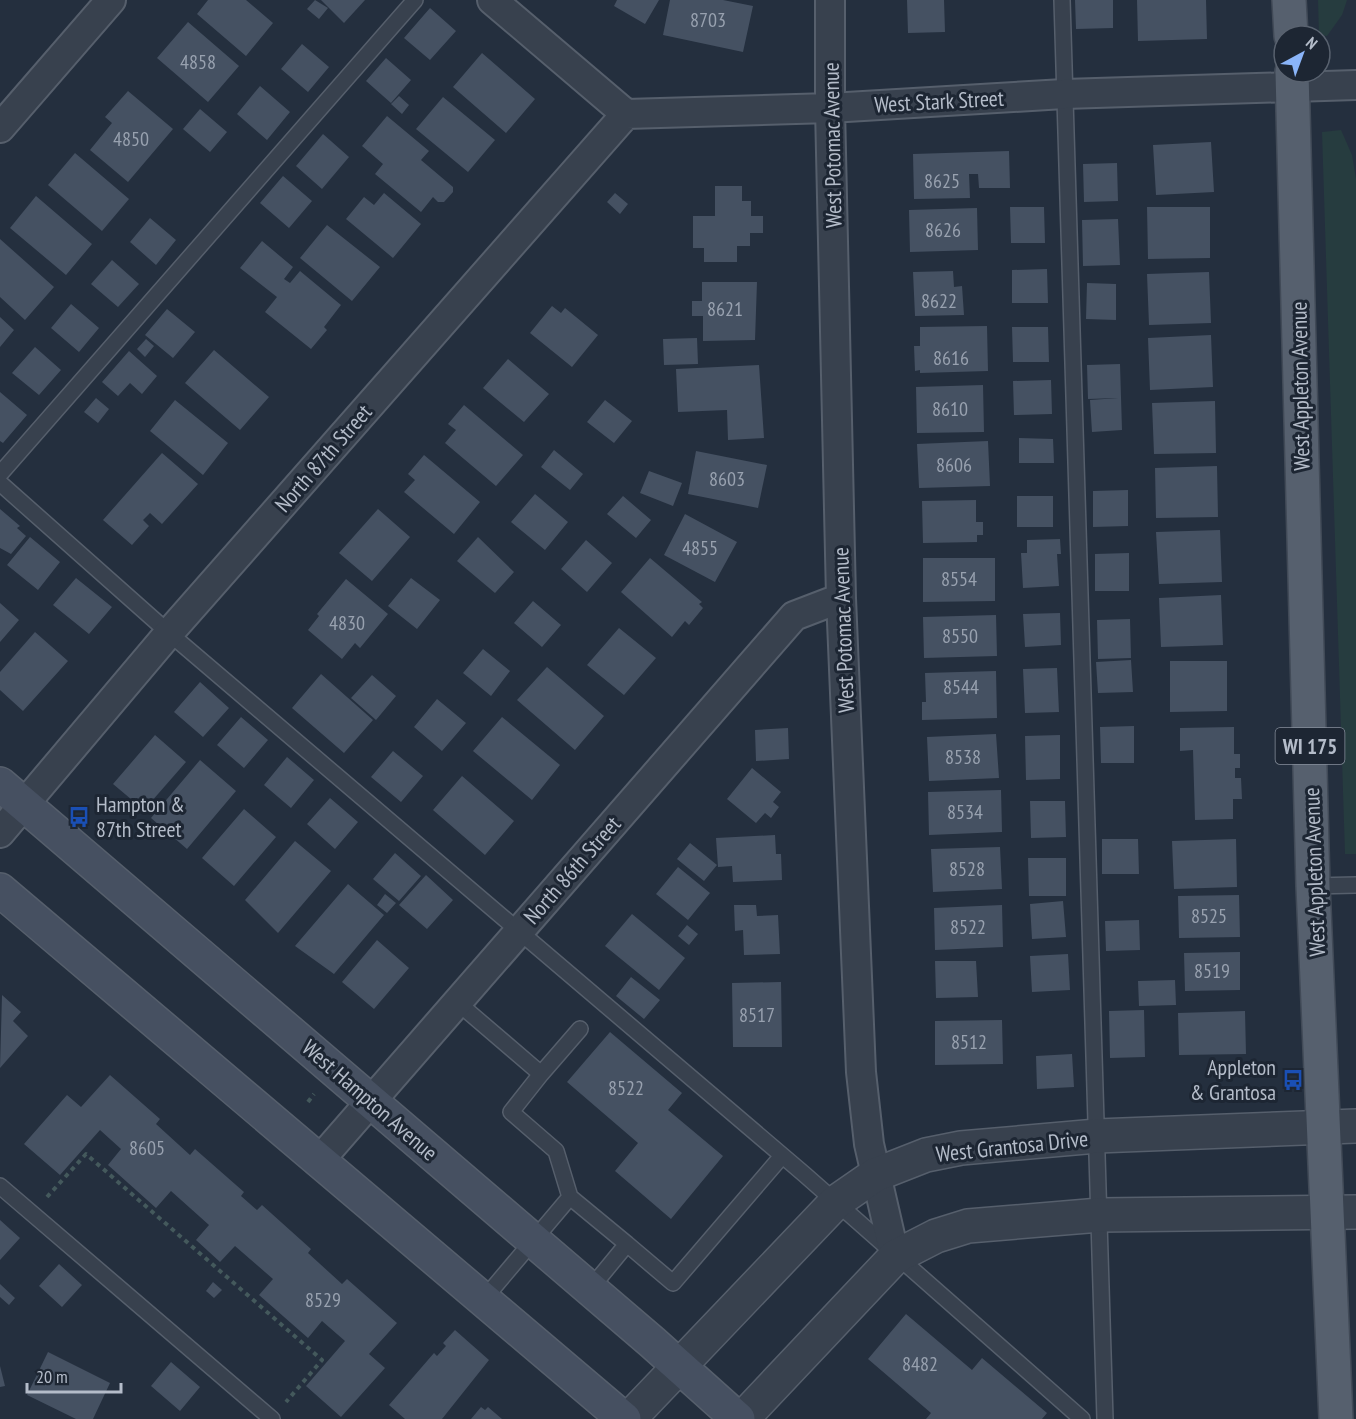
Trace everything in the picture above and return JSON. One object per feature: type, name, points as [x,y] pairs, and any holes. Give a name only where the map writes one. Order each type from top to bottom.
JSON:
[{"type":"main road","points":[[1289,0],[1290,24]]},
{"type":"main road","name":"West Appleton Avenue","points":[[1292,84],[1313,886],[1324,1128],[1342,1212],[1336,1419]]},
{"type":"main road","name":"West Hampton Avenue","points":[[0,784],[740,1419]]},
{"type":"main road","points":[[0,890],[318,1162],[624,1419]]},
{"type":"street","points":[[0,128],[111,0]]},
{"type":"street","points":[[492,0],[626,114]]},
{"type":"street","name":"West Potomac Avenue","points":[[830,0],[830,108],[841,598],[861,1072],[875,1175],[895,1257]]},
{"type":"street","name":"West Stark Street","points":[[626,114],[830,108],[1272,81]]},
{"type":"street","name":"West Stark Street","points":[[1332,83],[1356,85]]},
{"type":"street","name":"North 87th Street","points":[[0,833],[170,633],[626,114]]},
{"type":"street","name":"North 86th Street","points":[[318,1162],[794,616],[841,598]]},
{"type":"street","name":"West Grantosa Drive","points":[[629,1419],[836,1202],[875,1175],[926,1155],[961,1148],[1097,1136],[1356,1126]]},
{"type":"street","points":[[740,1419],[895,1257],[936,1236],[968,1226],[1100,1215],[1342,1212]]},
{"type":"lane","points":[[0,474],[415,0]]},
{"type":"lane","points":[[1062,0],[1105,1419]]},
{"type":"lane","points":[[0,483],[170,633],[836,1202],[895,1257],[1082,1419]]},
{"type":"lane","points":[[1313,886],[1356,885]]},
{"type":"lane","points":[[457,1002],[541,1074]]},
{"type":"lane","points":[[580,1029],[511,1112],[556,1151],[570,1197],[673,1283],[782,1156]]},
{"type":"lane","points":[[0,1186],[272,1419]]},
{"type":"lane","points":[[483,1300],[570,1197]]},
{"type":"lane","points":[[590,1289],[627,1244]]},
{"type":"path","points":[[33,1214],[86,1154],[322,1360],[272,1419]]},
{"type":"green space","points":[[1318,0],[1347,0],[1342,15],[1332,29],[1332,24],[1319,24]]},
{"type":"green space","points":[[1341,130],[1352,155],[1356,179],[1356,854],[1345,854],[1322,132]]},
{"type":"building","points":[[208,0],[246,0],[273,23],[246,56],[197,14]]},
{"type":"building","points":[[315,0],[328,8],[319,19],[307,9]]},
{"type":"building","points":[[321,0],[365,0],[344,23]]},
{"type":"building","points":[[617,0],[659,0],[645,24],[614,6]]},
{"type":"building","points":[[670,0],[723,0],[753,6],[743,52],[663,35]]},
{"type":"building","points":[[907,0],[944,0],[945,32],[908,33]]},
{"type":"building","points":[[1075,0],[1113,0],[1113,28],[1076,29]]},
{"type":"building","points":[[1137,0],[1206,0],[1207,39],[1138,41]]},
{"type":"building","points":[[430,8],[456,31],[430,60],[404,38]]},
{"type":"building","points":[[188,22],[239,66],[208,102],[157,58]]},
{"type":"building","points":[[302,44],[329,67],[308,92],[281,69]]},
{"type":"building","points":[[482,53],[535,99],[506,133],[453,87]]},
{"type":"building","points":[[386,58],[411,80],[391,103],[366,81]]},
{"type":"building","points":[[260,86],[290,112],[267,140],[237,114]]},
{"type":"building","points":[[128,91],[173,129],[128,182],[90,150],[112,123],[105,117]]},
{"type":"building","points":[[399,96],[409,105],[402,114],[391,104]]},
{"type":"building","points":[[443,97],[495,140],[468,172],[416,129]]},
{"type":"building","points":[[200,109],[227,132],[210,152],[183,129]]},
{"type":"building","points":[[387,116],[429,151],[421,160],[453,187],[453,192],[444,202],[438,202],[433,197],[421,212],[375,174],[383,164],[362,146]]},
{"type":"building","points":[[323,134],[349,157],[322,189],[296,166]]},
{"type":"building","points":[[1211,142],[1214,192],[1156,195],[1153,145]]},
{"type":"building","points":[[1009,151],[1010,188],[979,188],[978,174],[969,174],[970,198],[914,199],[913,154]]},
{"type":"building","points":[[75,153],[129,199],[102,231],[48,185]]},
{"type":"building","points":[[1117,163],[1118,201],[1084,202],[1083,164]]},
{"type":"building","points":[[283,176],[312,201],[289,228],[260,203]]},
{"type":"building","points":[[715,186],[742,186],[742,201],[751,201],[751,216],[763,216],[763,233],[750,233],[750,246],[737,246],[737,262],[704,262],[704,248],[693,248],[693,216],[715,216]]},
{"type":"building","points":[[384,193],[421,224],[393,258],[346,219],[364,197],[374,205]]},
{"type":"building","points":[[615,193],[628,204],[620,214],[607,202]]},
{"type":"building","points":[[36,196],[92,244],[66,275],[10,228]]},
{"type":"building","points":[[1010,207],[1044,207],[1045,243],[1011,243]]},
{"type":"building","points":[[1147,207],[1210,207],[1210,258],[1148,259]]},
{"type":"building","points":[[977,208],[978,250],[910,252],[909,210]]},
{"type":"building","points":[[150,218],[176,240],[156,265],[130,242]]},
{"type":"building","points":[[1118,219],[1120,265],[1083,266],[1082,220]]},
{"type":"building","points":[[327,225],[380,267],[352,301],[300,258]]},
{"type":"building","points":[[0,239],[54,287],[25,320],[0,297]]},
{"type":"building","points":[[262,241],[293,267],[284,279],[290,283],[300,271],[341,305],[324,327],[327,330],[311,349],[265,312],[277,297],[240,268]]},
{"type":"building","points":[[112,260],[139,284],[118,307],[91,284]]},
{"type":"building","points":[[1047,269],[1048,303],[1012,303],[1012,270]]},
{"type":"building","points":[[953,271],[954,287],[962,286],[964,315],[915,316],[913,272]]},
{"type":"building","points":[[1209,272],[1211,323],[1149,325],[1147,274]]},
{"type":"building","points":[[702,282],[757,282],[755,340],[703,341],[703,316],[692,316],[692,301],[702,301]]},
{"type":"building","points":[[1087,283],[1116,284],[1116,320],[1086,319]]},
{"type":"building","points":[[71,304],[99,328],[79,352],[51,328]]},
{"type":"building","points":[[552,306],[561,313],[565,308],[598,335],[572,367],[530,333]]},
{"type":"building","points":[[167,309],[195,332],[173,358],[145,335]]},
{"type":"building","points":[[0,317],[14,330],[0,347]]},
{"type":"building","points":[[987,326],[988,371],[920,373],[920,370],[915,371],[914,346],[920,346],[920,327]]},
{"type":"building","points":[[1012,327],[1048,327],[1049,362],[1013,362]]},
{"type":"building","points":[[1211,335],[1213,387],[1150,390],[1148,338]]},
{"type":"building","points":[[697,338],[698,364],[664,365],[663,339]]},
{"type":"building","points":[[146,339],[154,346],[145,357],[137,349]]},
{"type":"building","points":[[35,347],[61,370],[39,395],[12,373]]},
{"type":"building","points":[[214,350],[269,397],[240,430],[185,383]]},
{"type":"building","points":[[129,351],[157,376],[142,394],[130,383],[118,396],[102,382]]},
{"type":"building","points":[[508,359],[549,394],[524,422],[483,388]]},
{"type":"building","points":[[1120,364],[1122,430],[1092,432],[1090,400],[1118,398],[1088,399],[1087,365]]},
{"type":"building","points":[[759,365],[764,438],[728,440],[727,410],[678,412],[676,369]]},
{"type":"building","points":[[1051,380],[1052,414],[1014,415],[1013,381]]},
{"type":"building","points":[[983,385],[984,432],[917,433],[916,387]]},
{"type":"building","points":[[0,392],[27,415],[3,443],[0,441]]},
{"type":"building","points":[[96,398],[109,409],[98,423],[84,412]]},
{"type":"building","points":[[175,400],[228,443],[203,475],[150,431]]},
{"type":"building","points":[[605,400],[632,421],[614,443],[587,422]]},
{"type":"building","points":[[1215,401],[1216,453],[1154,454],[1152,403]]},
{"type":"building","points":[[464,405],[523,455],[496,486],[445,443],[456,430],[448,424]]},
{"type":"building","points":[[1019,438],[1053,439],[1054,463],[1019,463]]},
{"type":"building","points":[[988,441],[990,486],[919,488],[917,444]]},
{"type":"building","points":[[554,450],[583,474],[570,490],[541,467]]},
{"type":"building","points":[[696,451],[767,465],[758,508],[688,494]]},
{"type":"building","points":[[162,453],[198,484],[162,524],[150,513],[143,520],[149,526],[132,545],[103,520]]},
{"type":"building","points":[[424,455],[480,502],[454,534],[404,492],[415,480],[408,474]]},
{"type":"building","points":[[1217,466],[1218,517],[1156,518],[1155,468]]},
{"type":"building","points":[[649,471],[682,483],[673,506],[640,493]]},
{"type":"building","points":[[1128,490],[1128,526],[1093,527],[1093,491]]},
{"type":"building","points":[[535,494],[568,522],[545,550],[511,522]]},
{"type":"building","points":[[623,496],[651,520],[636,538],[607,514]]},
{"type":"building","points":[[1017,496],[1053,496],[1053,527],[1017,527]]},
{"type":"building","points":[[976,500],[976,522],[983,522],[983,535],[977,535],[977,542],[923,543],[922,501]]},
{"type":"building","points":[[0,509],[20,526],[17,528],[26,536],[11,554],[0,548]]},
{"type":"building","points":[[378,509],[410,537],[372,581],[339,553]]},
{"type":"building","points":[[685,514],[737,542],[715,582],[664,555]]},
{"type":"building","points":[[1220,530],[1222,582],[1159,584],[1156,532]]},
{"type":"building","points":[[30,537],[60,562],[38,590],[7,565]]},
{"type":"building","points":[[478,537],[514,572],[495,593],[457,561]]},
{"type":"building","points":[[1060,539],[1061,554],[1057,554],[1059,586],[1023,588],[1021,553],[1027,553],[1027,540]]},
{"type":"building","points":[[586,540],[612,563],[587,592],[561,569]]},
{"type":"building","points":[[1129,553],[1129,591],[1095,591],[1095,554]]},
{"type":"building","points":[[650,558],[702,602],[699,604],[703,608],[689,625],[685,621],[672,637],[621,592]]},
{"type":"building","points":[[923,558],[995,558],[995,601],[923,602]]},
{"type":"building","points":[[76,578],[112,607],[89,634],[53,605]]},
{"type":"building","points":[[411,578],[440,600],[417,629],[388,606]]},
{"type":"building","points":[[346,579],[388,614],[360,648],[355,643],[342,659],[308,630],[319,616],[317,614]]},
{"type":"building","points":[[1221,595],[1223,645],[1161,647],[1159,598]]},
{"type":"building","points":[[533,601],[561,625],[542,647],[514,623]]},
{"type":"building","points":[[0,603],[19,620],[0,642]]},
{"type":"building","points":[[1060,613],[1061,645],[1025,647],[1023,614]]},
{"type":"building","points":[[996,615],[997,656],[924,658],[923,617]]},
{"type":"building","points":[[1130,619],[1131,658],[1098,659],[1097,620]]},
{"type":"building","points":[[619,628],[656,658],[624,695],[587,665]]},
{"type":"building","points":[[35,632],[68,661],[23,711],[0,690],[0,672]]},
{"type":"building","points":[[483,649],[510,671],[491,696],[463,673]]},
{"type":"building","points":[[1131,660],[1133,692],[1098,693],[1096,662]]},
{"type":"building","points":[[1170,661],[1227,661],[1227,711],[1170,712]]},
{"type":"building","points":[[547,667],[604,716],[575,750],[517,700]]},
{"type":"building","points":[[1057,668],[1059,712],[1025,713],[1023,669]]},
{"type":"building","points":[[996,671],[997,718],[922,720],[922,702],[926,702],[925,673]]},
{"type":"building","points":[[321,674],[373,720],[344,753],[292,708]]},
{"type":"building","points":[[372,675],[396,696],[376,720],[351,698]]},
{"type":"building","points":[[200,682],[229,708],[203,737],[174,712]]},
{"type":"building","points":[[437,699],[466,723],[442,751],[414,727]]},
{"type":"building","points":[[241,717],[268,740],[244,768],[217,745]]},
{"type":"building","points":[[502,717],[560,765],[532,800],[473,751]]},
{"type":"building","points":[[1134,726],[1134,763],[1101,763],[1100,727]]},
{"type":"building","points":[[1234,727],[1234,754],[1240,754],[1240,768],[1235,768],[1235,778],[1241,778],[1242,799],[1233,799],[1233,819],[1195,820],[1193,750],[1180,751],[1180,728]]},
{"type":"building","points":[[788,728],[789,759],[756,761],[755,730]]},
{"type":"building","points":[[996,734],[999,778],[929,781],[927,737]]},
{"type":"building","points":[[155,735],[186,762],[144,810],[113,784]]},
{"type":"building","points":[[1060,735],[1060,779],[1026,780],[1025,736]]},
{"type":"building","points":[[393,751],[423,776],[401,802],[371,777]]},
{"type":"building","points":[[287,757],[314,780],[291,808],[264,785]]},
{"type":"building","points":[[200,760],[236,791],[187,849],[151,818]]},
{"type":"building","points":[[752,768],[781,792],[773,802],[779,807],[771,818],[765,813],[756,823],[727,799]]},
{"type":"building","points":[[462,776],[514,821],[485,855],[433,810]]},
{"type":"building","points":[[1001,790],[1002,832],[929,835],[928,792]]},
{"type":"building","points":[[330,798],[358,822],[335,849],[307,824]]},
{"type":"building","points":[[1030,801],[1065,801],[1066,837],[1031,838]]},
{"type":"building","points":[[244,809],[276,837],[234,886],[202,858]]},
{"type":"building","points":[[775,835],[776,854],[781,854],[782,880],[733,882],[732,866],[718,867],[716,838]]},
{"type":"building","points":[[1102,839],[1138,839],[1139,874],[1102,874]]},
{"type":"building","points":[[1236,839],[1237,887],[1174,889],[1172,841]]},
{"type":"building","points":[[295,841],[331,871],[278,933],[245,900]]},
{"type":"building","points":[[690,843],[717,865],[704,881],[677,859]]},
{"type":"building","points":[[1000,847],[1002,889],[933,892],[931,849]]},
{"type":"building","points":[[395,853],[421,876],[399,901],[373,879]]},
{"type":"building","points":[[1028,858],[1066,858],[1066,896],[1029,896]]},
{"type":"building","points":[[678,867],[710,893],[688,920],[656,894]]},
{"type":"building","points":[[426,875],[453,900],[427,929],[399,905]]},
{"type":"building","points":[[348,884],[384,915],[334,974],[295,946]]},
{"type":"building","points":[[385,894],[396,903],[387,913],[377,905]]},
{"type":"building","points":[[1239,895],[1240,937],[1179,938],[1178,896]]},
{"type":"building","points":[[1063,901],[1066,937],[1032,939],[1030,904]]},
{"type":"building","points":[[734,905],[756,905],[757,916],[778,915],[780,954],[744,955],[743,930],[735,931]]},
{"type":"building","points":[[1002,905],[1003,947],[935,950],[934,908]]},
{"type":"building","points":[[632,914],[685,958],[659,990],[605,946]]},
{"type":"building","points":[[1139,920],[1140,950],[1106,951],[1105,921]]},
{"type":"building","points":[[687,925],[698,934],[689,945],[678,936]]},
{"type":"building","points":[[377,940],[409,968],[374,1009],[342,982]]},
{"type":"building","points":[[1240,952],[1240,990],[1185,991],[1184,953]]},
{"type":"building","points":[[1068,954],[1070,990],[1032,992],[1030,956]]},
{"type":"building","points":[[935,961],[976,961],[978,997],[936,998]]},
{"type":"building","points":[[631,977],[660,1000],[644,1019],[616,996]]},
{"type":"building","points":[[1175,980],[1176,1005],[1139,1006],[1138,981]]},
{"type":"building","points":[[781,982],[782,1047],[733,1047],[732,983]]},
{"type":"building","points":[[2,995],[21,1012],[13,1021],[28,1036],[0,1068]]},
{"type":"building","points":[[1144,1010],[1145,1057],[1110,1058],[1109,1011]]},
{"type":"building","points":[[1245,1011],[1246,1054],[1179,1055],[1178,1013]]},
{"type":"building","points":[[1002,1020],[1003,1064],[935,1065],[935,1021]]},
{"type":"building","points":[[610,1032],[682,1093],[668,1110],[723,1156],[671,1219],[615,1171],[638,1143],[567,1082]]},
{"type":"building","points":[[1072,1054],[1074,1087],[1037,1089],[1036,1056]]},
{"type":"building","points":[[110,1075],[160,1119],[156,1124],[190,1155],[195,1149],[244,1192],[241,1196],[257,1210],[262,1205],[311,1249],[308,1253],[342,1284],[347,1279],[397,1323],[369,1354],[385,1368],[341,1417],[306,1386],[345,1341],[322,1321],[308,1338],[259,1295],[273,1279],[235,1246],[220,1262],[196,1240],[209,1225],[171,1191],[156,1208],[108,1165],[121,1149],[100,1130],[60,1175],[24,1144],[67,1095],[81,1107]]},
{"type":"building","points":[[0,1220],[20,1238],[0,1260]]},
{"type":"building","points":[[59,1264],[82,1285],[62,1307],[39,1286]]},
{"type":"building","points":[[213,1282],[222,1290],[214,1298],[206,1291]]},
{"type":"building","points":[[0,1284],[15,1298],[9,1305],[0,1297]]},
{"type":"building","points":[[906,1314],[972,1370],[982,1358],[1047,1413],[1042,1419],[926,1419],[931,1413],[868,1359]]},
{"type":"building","points":[[455,1330],[489,1360],[442,1419],[405,1419],[389,1405],[434,1353],[437,1356],[446,1346],[443,1343]]},
{"type":"building","points":[[48,1352],[110,1383],[93,1419],[76,1419],[27,1395]]},
{"type":"building","points":[[171,1362],[200,1387],[180,1411],[151,1386]]},
{"type":"building","points":[[0,1366],[5,1386],[0,1387]]},
{"type":"building","points":[[481,1407],[485,1410],[488,1407],[502,1419],[471,1419]]},
{"type":"place","name":"Hampton & 87th Street","points":[[79,817]]},
{"type":"place","name":"Appleton & Grantosa","points":[[1293,1080]]}]
